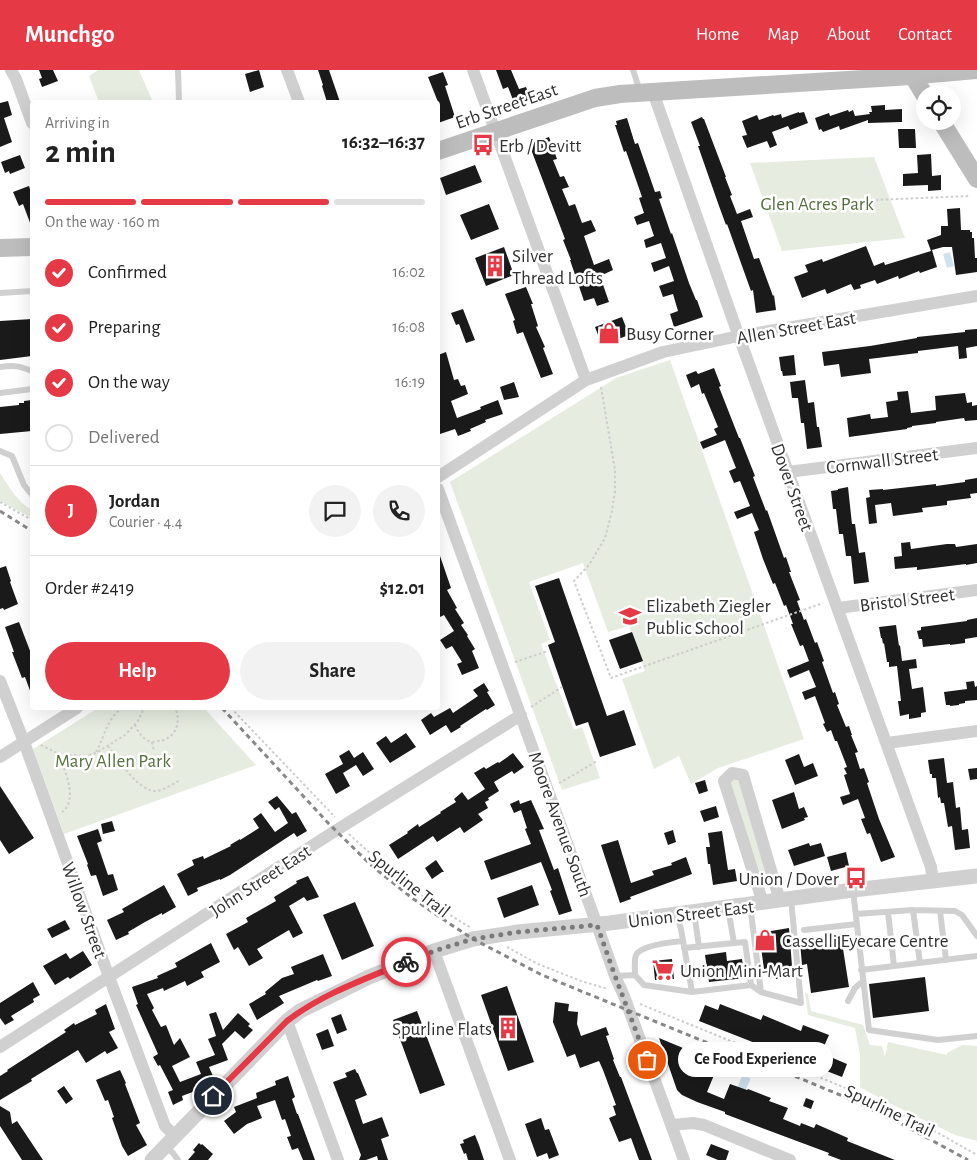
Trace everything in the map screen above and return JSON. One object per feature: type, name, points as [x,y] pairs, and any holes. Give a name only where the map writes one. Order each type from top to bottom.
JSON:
[{"type":"main road","name":"Erb Street East","points":[[440,150],[595,98],[620,94],[977,70]]},
{"type":"main road","points":[[912,73],[919,85]]},
{"type":"main road","points":[[946,130],[977,180]]},
{"type":"main road","points":[[0,248],[30,247]]},
{"type":"street","points":[[11,70],[30,118]]},
{"type":"street","points":[[287,70],[298,100]]},
{"type":"street","points":[[472,70],[586,380]]},
{"type":"street","name":"Dover Street","points":[[647,92],[739,336],[833,605],[887,743],[931,867],[933,882]]},
{"type":"street","name":"Allen Street East","points":[[440,475],[586,380],[663,352],[739,336],[977,296]]},
{"type":"street","name":"Cornwall Street","points":[[788,472],[977,448]]},
{"type":"street","name":"Moore Avenue South","points":[[440,494],[526,711],[597,925],[684,1160]]},
{"type":"street","name":"Bristol Street","points":[[833,605],[977,590]]},
{"type":"street","name":"Willow Street","points":[[0,682],[24,742],[170,1141]]},
{"type":"street","points":[[0,757],[75,710]]},
{"type":"street","name":"John Street East","points":[[0,1046],[526,711]]},
{"type":"street","points":[[887,743],[977,731]]},
{"type":"street","points":[[756,904],[724,781],[732,774],[743,775],[786,900]]},
{"type":"street","name":"Union Street East","points":[[152,1160],[287,1021],[300,1011],[369,977],[434,951],[473,939],[518,932],[597,925],[854,890],[977,876]]},
{"type":"street","points":[[434,951],[510,1160]]},
{"type":"street","points":[[287,1021],[338,1160]]},
{"type":"street","points":[[672,1125],[693,1123],[704,1125],[790,1160]]},
{"type":"lane","points":[[178,70],[179,100]]},
{"type":"lane","points":[[633,70],[647,92]]},
{"type":"lane","points":[[0,293],[30,291]]},
{"type":"lane","points":[[0,366],[14,365],[30,370]]},
{"type":"lane","points":[[0,393],[30,390]]},
{"type":"lane","points":[[0,452],[12,456],[24,485],[30,492]]},
{"type":"lane","points":[[854,890],[861,970],[869,1030],[938,1040],[977,1036]]},
{"type":"lane","points":[[683,941],[662,943],[638,952],[635,957],[635,975],[644,985],[692,992],[751,985],[761,992],[802,1003],[786,900]]},
{"type":"lane","points":[[756,904],[761,992]]},
{"type":"lane","points":[[728,908],[734,943]]},
{"type":"lane","points":[[856,914],[913,910],[955,911],[962,915],[977,936]]},
{"type":"lane","points":[[913,910],[920,963]]},
{"type":"lane","points":[[940,911],[946,960]]},
{"type":"lane","points":[[694,912],[699,947]]},
{"type":"lane","points":[[888,912],[894,966]]},
{"type":"lane","points":[[677,914],[692,992]]},
{"type":"lane","points":[[804,930],[857,924]]},
{"type":"lane","points":[[684,948],[744,942],[751,985]]},
{"type":"lane","points":[[861,970],[977,956]]},
{"type":"lane","points":[[615,976],[635,975]]},
{"type":"lane","points":[[848,1001],[855,988],[863,981]]},
{"type":"lane","points":[[170,1141],[173,1153],[178,1160]]},
{"type":"path","points":[[872,208],[874,200],[970,196]]},
{"type":"path","points":[[600,385],[615,470],[616,490],[605,538],[589,565],[574,581],[611,678],[833,605]]},
{"type":"path","points":[[0,502],[30,519]]},
{"type":"path","points":[[514,662],[548,651]]},
{"type":"path","points":[[526,711],[562,688]]},
{"type":"path","points":[[96,753],[108,722],[120,710]]},
{"type":"path","points":[[38,744],[59,754],[86,756],[96,753],[125,735],[138,721],[144,710]]},
{"type":"path","points":[[152,742],[167,740],[174,734],[178,720],[176,710]]},
{"type":"path","points":[[234,710],[336,819]]},
{"type":"path","points":[[134,725],[142,735],[152,742],[154,751]]},
{"type":"path","points":[[108,746],[128,772],[149,790],[160,790],[179,781]]},
{"type":"path","points":[[51,818],[66,809],[69,802],[70,791],[67,776],[59,754]]},
{"type":"path","points":[[559,783],[597,761]]},
{"type":"path","name":"Spurline Trail","points":[[348,833],[392,873],[427,900],[472,929]]},
{"type":"path","points":[[502,944],[538,964],[613,992]]},
{"type":"path","name":"Spurline Trail","points":[[638,1003],[858,1093],[940,1134],[977,1155]]},
{"type":"green space","points":[[98,70],[139,70],[152,100],[98,100],[89,76]]},
{"type":"green space","name":"Glen Acres Park","points":[[874,157],[905,238],[782,251],[750,163]]},
{"type":"green space","name":"Elizabeth Ziegler Public School","points":[[670,360],[804,739],[718,768],[691,784],[679,756],[654,769],[622,679],[645,671],[629,626],[608,632],[583,563],[529,582],[550,640],[541,644],[574,730],[582,727],[600,778],[562,790],[450,482],[616,378]]},
{"type":"green space","points":[[0,473],[18,498],[30,509],[30,517],[0,501]]},
{"type":"green space","name":"Mary Allen Park","points":[[95,710],[206,710],[256,765],[64,834],[33,749]]},
{"type":"green space","points":[[738,779],[770,880],[763,882],[729,781]]},
{"type":"green space","points":[[805,993],[808,994],[811,1011],[863,1025],[870,1045],[882,1046],[885,1057],[888,1042],[947,1055],[947,1053],[962,1045],[977,1046],[977,1141],[955,1135],[860,1087],[860,1055],[855,1028],[808,1015]]},
{"type":"water","points":[[950,252],[954,266],[947,268],[943,254]]},
{"type":"water","points":[[742,1076],[750,1078],[744,1094],[736,1091]]},
{"type":"building","points":[[39,70],[53,70],[58,81],[42,87],[39,79],[42,78]]},
{"type":"building","points":[[259,70],[264,87],[250,92],[245,74]]},
{"type":"building","points":[[318,70],[329,70],[339,100],[326,100]]},
{"type":"building","points":[[496,70],[511,70],[519,89],[526,87],[531,99],[515,105],[508,87],[503,89]]},
{"type":"building","points":[[443,72],[448,85],[445,86],[455,117],[440,122],[440,100],[437,100],[428,77]]},
{"type":"building","points":[[8,101],[12,115],[4,118],[12,142],[0,147],[0,103]]},
{"type":"building","points":[[885,105],[885,110],[902,109],[902,122],[868,123],[868,120],[840,130],[839,126],[823,132],[821,129],[819,130],[815,118],[829,113],[830,116],[848,110],[849,112],[853,110],[855,116],[870,114],[869,112],[872,112],[871,106]]},
{"type":"building","points":[[804,112],[808,123],[790,130],[788,126],[772,132],[777,145],[770,148],[767,141],[747,148],[742,136],[747,135],[742,121],[757,115],[759,120],[781,114],[782,118]]},
{"type":"building","points":[[702,117],[726,177],[732,195],[730,196],[737,214],[750,209],[753,217],[741,221],[754,259],[759,258],[774,295],[776,310],[756,313],[753,290],[751,291],[726,225],[691,122]]},
{"type":"building","points":[[627,118],[635,144],[638,143],[655,192],[660,191],[662,198],[659,199],[703,317],[674,327],[670,314],[678,311],[673,294],[663,297],[659,286],[674,281],[669,266],[654,272],[651,263],[666,258],[661,243],[646,248],[644,240],[654,236],[649,221],[637,225],[634,217],[644,213],[639,198],[642,197],[615,125],[617,125],[616,121]]},
{"type":"building","points":[[898,129],[915,129],[916,148],[899,148]]},
{"type":"building","points":[[549,137],[557,159],[553,160],[560,177],[564,176],[569,187],[562,189],[569,206],[575,204],[582,223],[591,220],[596,231],[584,236],[594,265],[609,259],[613,270],[600,276],[609,302],[597,306],[594,298],[584,301],[563,240],[565,239],[529,144]]},
{"type":"building","points":[[931,154],[932,176],[941,175],[941,190],[928,191],[928,185],[903,186],[903,174],[918,173],[917,155]]},
{"type":"building","points":[[20,155],[25,168],[10,174],[9,171],[5,173],[1,162]]},
{"type":"building","points":[[475,165],[482,182],[446,195],[440,178]]},
{"type":"building","points":[[29,186],[30,223],[23,204],[19,206],[13,192]]},
{"type":"building","points":[[489,204],[499,229],[471,240],[460,215]]},
{"type":"building","points":[[960,208],[961,230],[970,230],[972,238],[974,238],[977,272],[956,275],[952,247],[943,247],[932,250],[937,267],[920,273],[919,271],[899,279],[898,276],[877,284],[875,280],[860,285],[861,288],[854,290],[851,284],[827,294],[825,289],[802,298],[794,277],[808,272],[805,265],[822,259],[823,262],[866,246],[874,266],[884,262],[885,265],[931,251],[927,240],[941,235],[941,226],[948,226],[947,209]]},
{"type":"building","name":"Silver Thread Lofts","points":[[504,247],[514,275],[486,286],[475,258]]},
{"type":"building","points":[[526,287],[533,304],[531,304],[538,326],[536,327],[545,347],[543,348],[553,374],[541,378],[523,332],[517,334],[513,321],[515,320],[505,294]]},
{"type":"building","points":[[463,309],[475,340],[466,343],[459,324],[456,325],[451,313]]},
{"type":"building","points":[[622,317],[629,335],[602,345],[595,327]]},
{"type":"building","points":[[30,319],[30,356],[0,360],[0,321]]},
{"type":"building","points":[[977,329],[977,346],[966,348],[967,358],[959,359],[958,346],[869,359],[871,373],[841,377],[839,364],[824,366],[822,352]]},
{"type":"building","points":[[446,352],[454,380],[458,379],[461,386],[465,385],[468,394],[451,401],[457,418],[498,400],[503,414],[485,420],[486,422],[470,429],[471,431],[458,436],[455,429],[440,434],[440,354]]},
{"type":"building","points":[[794,355],[796,375],[783,376],[779,357]]},
{"type":"building","points":[[714,368],[721,386],[719,387],[755,476],[753,477],[784,558],[786,557],[791,572],[789,572],[800,600],[797,601],[804,620],[806,619],[815,643],[817,642],[833,693],[835,692],[839,704],[837,705],[846,727],[849,726],[858,752],[855,753],[860,769],[864,768],[879,819],[895,857],[881,862],[870,833],[867,834],[861,819],[865,818],[858,799],[843,805],[840,797],[850,794],[844,775],[847,774],[844,768],[847,767],[831,730],[827,732],[823,724],[825,723],[815,696],[805,700],[802,692],[816,687],[809,670],[790,678],[787,670],[809,661],[803,645],[800,646],[786,605],[784,606],[775,583],[773,584],[763,559],[754,532],[759,530],[752,513],[737,519],[734,512],[750,506],[740,481],[734,483],[729,471],[736,468],[725,440],[703,449],[700,442],[717,435],[714,429],[718,427],[699,384],[691,388],[686,375],[696,371],[698,374]]},
{"type":"building","points":[[805,380],[808,403],[814,402],[822,447],[807,449],[804,423],[801,423],[798,398],[792,398],[790,382]]},
{"type":"building","points":[[514,382],[519,397],[504,400],[500,387]]},
{"type":"building","points":[[908,391],[911,413],[936,410],[935,396],[965,393],[967,403],[972,402],[972,406],[977,405],[977,420],[965,421],[964,418],[912,426],[907,429],[849,437],[847,418],[870,414],[871,419],[888,417],[886,402],[898,400],[897,392]]},
{"type":"building","points":[[30,400],[30,431],[0,434],[0,407],[19,405],[19,403],[24,403],[24,401]]},
{"type":"building","points":[[977,478],[977,493],[970,494],[971,498],[947,501],[947,505],[922,508],[923,512],[893,516],[891,503],[875,505],[877,523],[869,524],[866,498],[870,497],[869,490],[936,484],[936,486],[965,482],[965,480]]},
{"type":"building","points":[[848,487],[852,524],[855,524],[859,553],[865,552],[869,582],[854,584],[851,556],[846,556],[843,534],[839,534],[836,509],[833,509],[831,491]]},
{"type":"building","points":[[910,542],[911,549],[947,544],[955,544],[956,547],[977,544],[977,563],[917,570],[917,567],[895,569],[894,557],[902,556],[901,543]]},
{"type":"building","points":[[440,556],[451,588],[447,590],[457,608],[455,609],[464,623],[461,625],[475,649],[472,651],[479,668],[462,675],[457,664],[462,662],[452,646],[446,649],[440,640],[454,631],[444,615],[440,617]]},
{"type":"building","points":[[6,566],[18,604],[4,610],[3,608],[0,609],[0,568]]},
{"type":"building","points":[[559,578],[607,716],[624,710],[636,745],[600,757],[588,722],[576,726],[548,645],[555,642],[535,586]]},
{"type":"building","points":[[977,618],[977,637],[965,639],[965,643],[923,647],[922,639],[919,639],[917,631],[921,630],[921,627]]},
{"type":"building","points":[[19,622],[30,651],[30,691],[25,677],[22,678],[5,627]]},
{"type":"building","points":[[896,625],[902,661],[916,659],[917,668],[909,669],[912,689],[923,687],[926,712],[921,713],[921,717],[909,719],[909,714],[900,716],[898,701],[901,701],[897,666],[889,667],[879,627]]},
{"type":"building","points":[[632,632],[643,661],[620,669],[609,640]]},
{"type":"building","points":[[974,681],[975,687],[977,686],[977,700],[965,701],[965,703],[959,705],[946,705],[944,692],[967,689],[966,682]]},
{"type":"building","points":[[484,683],[495,705],[451,733],[446,725],[430,735],[421,720],[431,713],[434,717],[450,708],[453,713],[478,696],[473,690]]},
{"type":"building","points":[[406,733],[416,747],[390,763],[376,743],[386,736],[391,743]]},
{"type":"building","points":[[349,750],[354,758],[363,752],[374,769],[363,776],[356,765],[343,773],[350,786],[336,794],[325,774],[343,764],[339,756]]},
{"type":"building","points":[[513,753],[524,767],[514,774],[512,771],[494,782],[499,791],[488,798],[489,800],[485,802],[488,808],[478,814],[483,820],[464,833],[460,827],[437,842],[433,836],[398,859],[389,845],[418,824],[419,827],[441,813],[456,802],[454,799],[462,792],[468,800],[485,789],[474,773],[484,767],[486,769],[499,763]]},
{"type":"building","points":[[799,754],[804,767],[813,763],[818,776],[795,785],[785,760]]},
{"type":"building","points":[[944,758],[947,783],[953,782],[956,808],[960,807],[962,830],[968,829],[970,848],[955,850],[952,826],[948,827],[944,803],[941,803],[940,797],[938,798],[936,778],[932,778],[932,774],[930,774],[928,760]]},
{"type":"building","points":[[977,768],[977,779],[970,780],[968,769]]},
{"type":"building","points":[[705,780],[708,791],[699,794],[695,783]]},
{"type":"building","points":[[0,786],[34,838],[9,854],[0,840]]},
{"type":"building","points":[[794,792],[799,809],[804,807],[808,817],[782,829],[772,800]]},
{"type":"building","points":[[277,796],[292,814],[296,812],[307,831],[297,837],[294,833],[230,875],[197,888],[198,891],[188,896],[177,874],[194,865],[192,860],[203,856],[204,859],[231,846],[259,828],[253,819],[261,813],[275,832],[288,823],[279,807],[275,810],[268,802]]},
{"type":"building","points":[[519,800],[520,804],[531,800],[544,829],[539,830],[554,870],[558,868],[572,911],[559,915],[541,862],[491,880],[484,861],[531,844],[525,829],[527,828],[521,810],[514,813],[510,804]]},
{"type":"building","points":[[716,806],[719,817],[704,822],[700,811]]},
{"type":"building","points":[[112,821],[115,831],[103,834],[101,824]]},
{"type":"building","points":[[98,829],[102,841],[97,843],[108,875],[113,874],[118,890],[103,896],[96,875],[91,876],[77,836]]},
{"type":"building","points":[[673,830],[676,842],[668,845],[664,833]]},
{"type":"building","points":[[722,831],[728,870],[735,869],[737,881],[713,885],[706,847],[710,847],[708,833]]},
{"type":"building","points":[[618,840],[631,883],[654,875],[652,871],[672,865],[671,863],[686,857],[692,874],[630,897],[631,899],[620,903],[601,845]]},
{"type":"building","points":[[809,843],[810,846],[821,843],[825,856],[794,866],[788,850]]},
{"type":"building","points":[[846,852],[849,866],[831,871],[827,857]]},
{"type":"building","points":[[436,860],[444,872],[432,879],[425,868]]},
{"type":"building","points":[[308,876],[319,897],[307,901],[304,897],[289,906],[303,933],[293,938],[289,930],[257,949],[263,958],[249,966],[238,947],[234,950],[226,934],[248,922],[246,918],[276,901],[274,897],[297,883],[296,881]]},
{"type":"building","points":[[164,885],[176,907],[145,922],[128,932],[129,934],[116,940],[107,920],[124,912],[122,909]]},
{"type":"building","points":[[532,885],[539,905],[504,918],[497,898]]},
{"type":"building","points":[[355,902],[374,946],[342,960],[323,915]]},
{"type":"building","points":[[65,920],[70,929],[52,938],[47,929]]},
{"type":"building","points":[[789,928],[792,966],[785,967],[786,977],[776,979],[774,967],[764,969],[759,933]]},
{"type":"building","points":[[841,936],[849,987],[811,993],[807,964],[802,965],[800,942]]},
{"type":"building","points":[[211,943],[220,962],[201,972],[204,977],[187,986],[185,981],[164,991],[163,988],[147,994],[154,1008],[152,1010],[161,1027],[166,1025],[174,1045],[180,1038],[190,1057],[172,1066],[180,1082],[201,1074],[196,1062],[215,1055],[208,1039],[216,1036],[209,1014],[216,1012],[223,1030],[238,1013],[250,1024],[248,1026],[253,1030],[244,1039],[235,1031],[222,1044],[228,1060],[209,1067],[213,1076],[210,1078],[211,1081],[197,1087],[198,1090],[182,1096],[183,1100],[173,1105],[168,1092],[173,1090],[160,1065],[158,1066],[153,1057],[158,1054],[136,1005],[138,1004],[132,987],[158,978],[157,976],[177,967],[175,963]]},
{"type":"building","points":[[83,951],[92,965],[70,979],[68,977],[55,985],[43,966],[66,953],[70,959]]},
{"type":"building","points":[[726,952],[727,961],[742,959],[745,978],[709,982],[705,955]]},
{"type":"building","points":[[323,954],[332,976],[317,980],[279,996],[284,1003],[257,1020],[249,1004],[266,994],[265,992],[282,978],[294,974],[291,967]]},
{"type":"building","name":"Union Mini-Mart","points":[[672,959],[674,979],[655,980],[653,961]]},
{"type":"building","points":[[925,977],[929,1011],[873,1018],[869,984]]},
{"type":"building","points":[[33,982],[40,995],[33,999],[34,1002],[11,1016],[14,1020],[5,1025],[0,1018],[0,1003]]},
{"type":"building","name":"Spurline Flats","points":[[507,986],[534,1062],[508,1071],[481,995]]},
{"type":"building","points":[[555,1002],[569,1004],[568,1011],[578,1012],[577,1024],[581,1036],[606,1027],[609,1035],[606,1036],[613,1060],[652,1160],[639,1160],[631,1138],[619,1142],[609,1118],[616,1115],[613,1106],[616,1105],[599,1061],[580,1068],[575,1054],[567,1057],[553,1022]]},
{"type":"building","points":[[106,1004],[115,1029],[109,1032],[118,1048],[107,1054],[105,1051],[86,1063],[78,1050],[0,1100],[0,1076],[66,1032],[64,1030],[74,1023],[75,1025],[97,1014],[95,1010]]},
{"type":"building","points":[[720,1004],[761,1020],[763,1015],[801,1031],[803,1025],[829,1035],[821,1053],[847,1064],[842,1077],[699,1021],[705,1005],[718,1010]]},
{"type":"building","points":[[417,1011],[445,1085],[420,1094],[393,1020]]},
{"type":"building","points":[[341,1014],[347,1030],[337,1034],[331,1018]]},
{"type":"building","points":[[328,1029],[334,1046],[322,1050],[316,1034]]},
{"type":"building","points":[[659,1038],[719,1063],[707,1092],[724,1099],[730,1084],[748,1089],[771,1098],[769,1101],[788,1108],[783,1119],[800,1126],[801,1123],[814,1128],[816,1124],[848,1138],[847,1141],[895,1160],[841,1160],[828,1155],[829,1153],[725,1114],[725,1112],[682,1095],[677,1090]]},
{"type":"building","points":[[355,1069],[367,1095],[355,1100],[363,1124],[382,1117],[389,1136],[381,1139],[388,1160],[378,1160],[377,1156],[366,1160],[359,1160],[361,1155],[333,1082],[347,1077],[345,1073]]},
{"type":"building","points":[[120,1070],[140,1123],[136,1125],[147,1145],[128,1156],[122,1146],[112,1118],[114,1117],[108,1100],[105,1101],[96,1080]]},
{"type":"building","points":[[288,1076],[295,1097],[292,1099],[315,1160],[303,1160],[298,1148],[292,1150],[287,1137],[291,1136],[285,1119],[282,1120],[275,1100],[257,1106],[262,1118],[247,1124],[234,1134],[224,1121],[236,1112],[234,1107],[257,1098],[256,1093],[276,1085],[275,1081]]},
{"type":"building","points":[[64,1086],[73,1099],[66,1104],[57,1091]]},
{"type":"building","points":[[806,1098],[814,1101],[811,1109],[803,1106]]},
{"type":"building","points":[[0,1106],[10,1112],[12,1124],[17,1121],[43,1160],[22,1160],[0,1126]]},
{"type":"building","points":[[541,1118],[545,1130],[549,1129],[559,1155],[549,1159],[547,1153],[537,1157],[525,1124]]},
{"type":"building","points":[[475,1135],[484,1160],[468,1160],[460,1144],[464,1143],[463,1140]]},
{"type":"building","points":[[199,1143],[213,1154],[208,1160],[188,1160],[195,1152],[193,1150]]},
{"type":"building","points":[[711,1144],[729,1151],[726,1160],[718,1160],[706,1155]]},
{"type":"railway","points":[[0,511],[30,530]]},
{"type":"railway","points":[[224,710],[329,824],[372,866],[412,898],[473,939],[542,975],[845,1097],[898,1122],[968,1160]]},
{"type":"way so far","points":[[406,962],[473,939],[518,932],[597,925],[647,1060]]},
{"type":"place","name":"Erb / Devitt","points":[[483,145]]},
{"type":"place","name":"Silver Thread Lofts","points":[[495,266]]},
{"type":"place","name":"Busy Corner","points":[[609,333]]},
{"type":"place","name":"Elizabeth Ziegler Public School","points":[[630,616]]},
{"type":"place","name":"Union / Dover","points":[[856,878]]},
{"type":"place","name":"Casselli Eyecare Centre","points":[[765,940]]},
{"type":"place","name":"Union Mini-Mart","points":[[663,970]]},
{"type":"place","name":"Spurline Flats","points":[[508,1028]]},
{"type":"place","name":"Ce Food Experience","points":[[647,1060]]},
{"type":"route","points":[[213,1096],[287,1021],[300,1011],[369,977],[406,962]]}]
